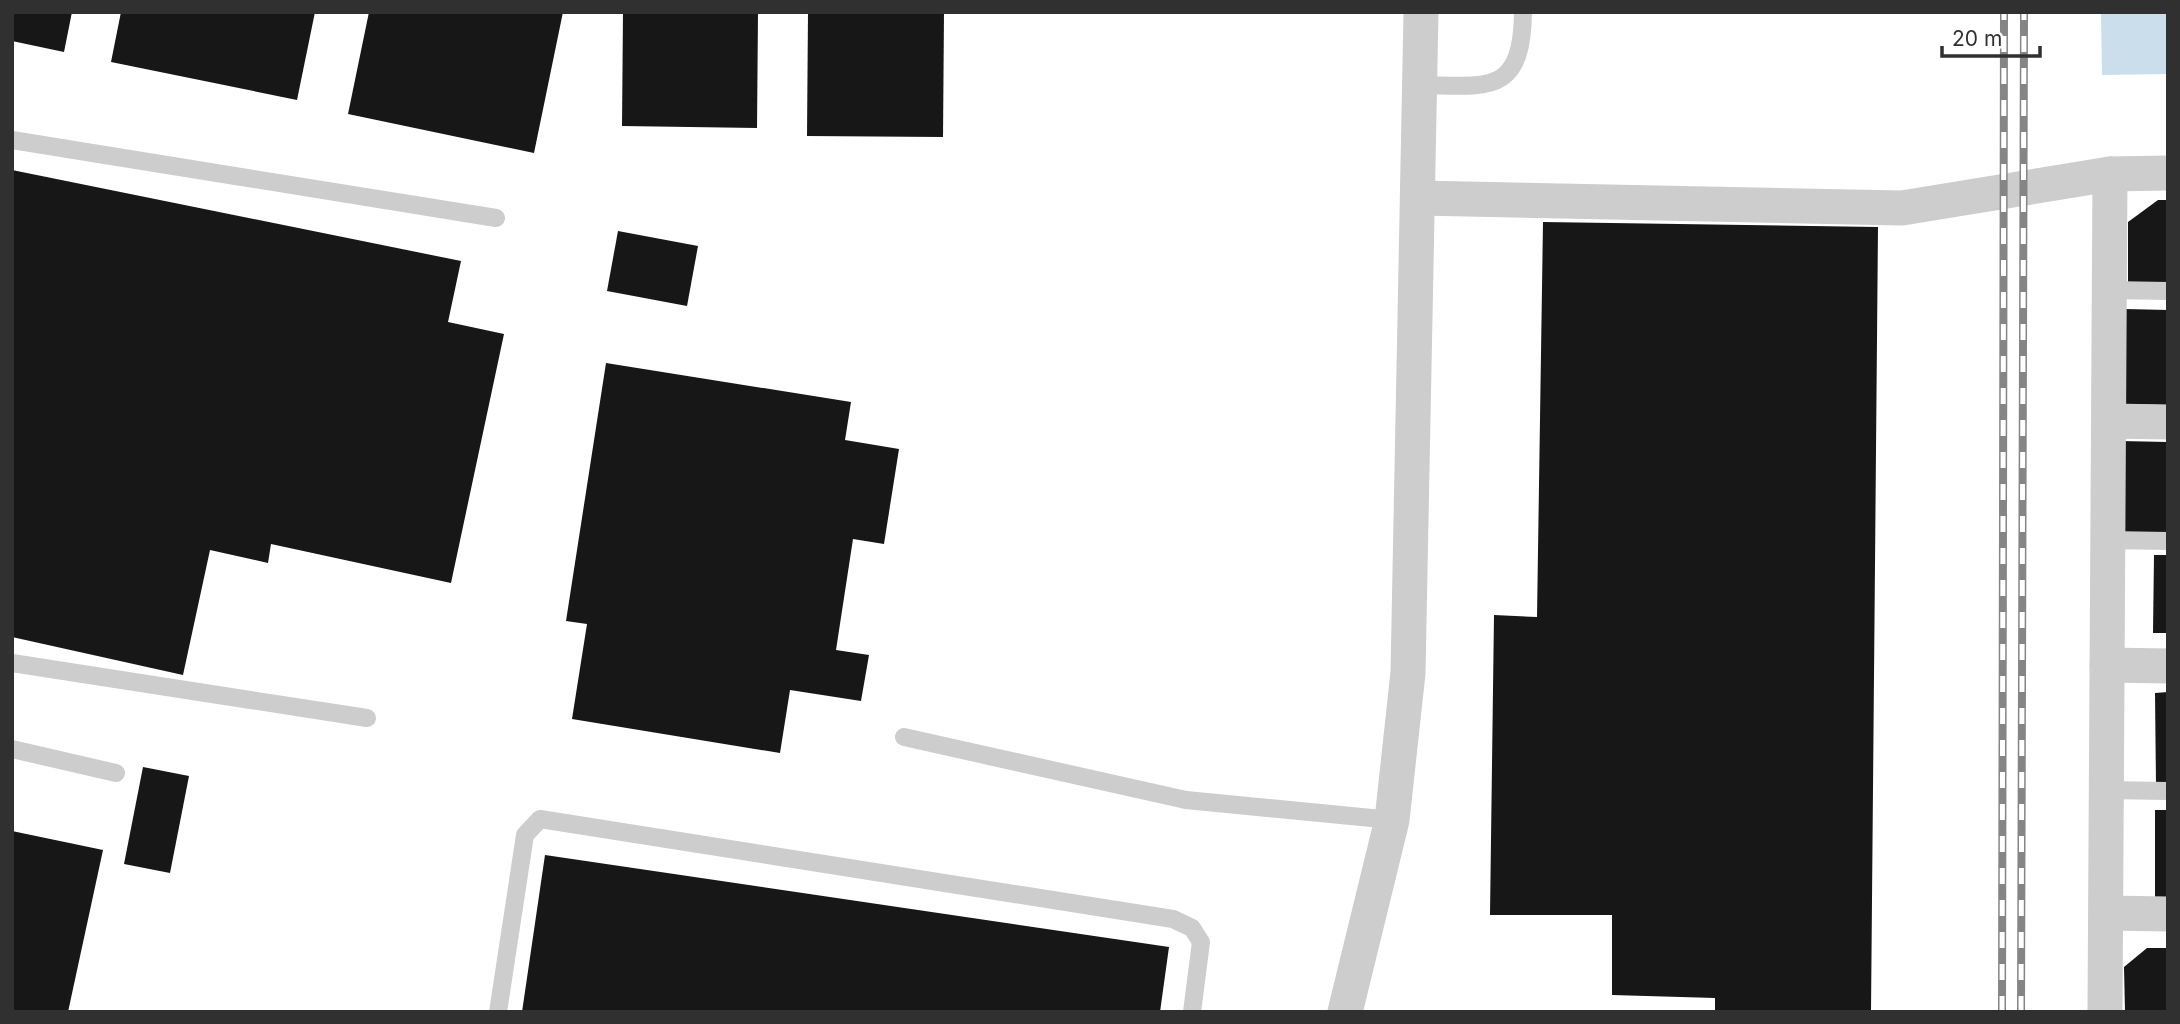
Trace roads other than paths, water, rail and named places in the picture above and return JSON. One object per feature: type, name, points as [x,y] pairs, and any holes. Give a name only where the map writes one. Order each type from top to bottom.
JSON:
[{"type":"street","points":[[1345,1012],[1392,820],[1408,673],[1421,12]]},
{"type":"street","points":[[1418,198],[1902,208],[2110,174],[2168,173]]},
{"type":"street","points":[[2105,1012],[2110,174]]},
{"type":"street","points":[[2109,421],[2168,422]]},
{"type":"street","points":[[2107,665],[2168,666]]},
{"type":"street","points":[[2106,913],[2168,914]]},
{"type":"lane","points":[[1420,85],[1487,86],[1510,72],[1523,43],[1523,12]]},
{"type":"lane","points":[[12,140],[496,218]]},
{"type":"lane","points":[[2109,290],[2168,291]]},
{"type":"lane","points":[[2108,540],[2168,541]]},
{"type":"lane","points":[[12,663],[367,718]]},
{"type":"lane","points":[[904,737],[1186,800],[1392,820]]},
{"type":"lane","points":[[12,750],[116,773]]},
{"type":"lane","points":[[2106,790],[2168,791]]},
{"type":"lane","points":[[498,1012],[526,835],[540,819],[1173,919],[1192,928],[1201,942],[1192,1012]]},
{"type":"water","points":[[2101,12],[2168,12],[2168,74],[2102,75]]},
{"type":"railway","points":[[2002,1012],[2004,12]]},
{"type":"railway","points":[[2021,1012],[2024,12]]}]
